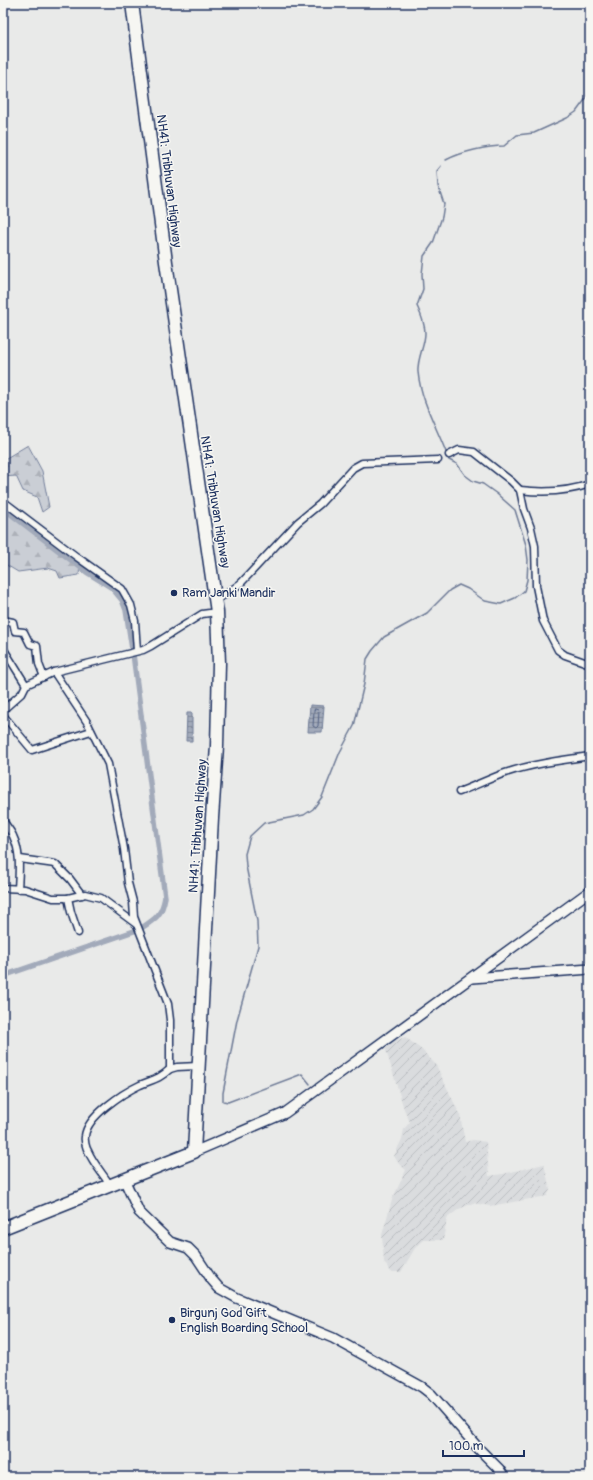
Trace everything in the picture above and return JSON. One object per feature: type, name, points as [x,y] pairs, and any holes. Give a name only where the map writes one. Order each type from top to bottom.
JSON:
[{"type":"highway","name":"NH41: Tribhuvan Highway","points":[[132,3],[166,262],[217,612],[219,663],[217,746],[194,1152]]},
{"type":"highway","points":[[3,1228],[194,1152]]},
{"type":"main road","points":[[194,1152],[285,1113],[590,891]]},
{"type":"main road","points":[[470,978],[590,969]]},
{"type":"main road","points":[[124,1179],[139,1212],[170,1242],[188,1248],[196,1256],[219,1288],[237,1298],[333,1338],[422,1387],[431,1394],[479,1449],[499,1469],[504,1477]]},
{"type":"street","points":[[449,455],[459,450],[474,452],[511,481],[520,490],[524,509],[532,528],[535,546],[536,586],[543,621],[558,650],[565,656],[590,664]]},
{"type":"street","points":[[216,599],[225,595],[241,583],[298,522],[320,504],[353,468],[370,461],[438,460]]},
{"type":"street","points":[[520,490],[540,493],[563,491],[590,484]]},
{"type":"street","points":[[3,501],[122,589],[131,605],[135,621],[137,651]]},
{"type":"street","points":[[3,710],[22,693],[26,685],[54,672],[137,651],[151,646],[202,614],[217,612]]},
{"type":"street","points":[[3,620],[13,622],[15,631],[24,632],[30,644],[37,646],[39,664],[44,677]]},
{"type":"street","points":[[3,648],[26,685]]},
{"type":"street","points":[[54,672],[72,698],[91,731],[105,758],[109,771],[124,849],[128,883],[133,902],[136,924],[168,1004],[170,1020],[170,1069]]},
{"type":"street","points":[[3,715],[32,750],[91,731]]},
{"type":"street","points":[[459,792],[505,773],[543,763],[590,756]]},
{"type":"street","points":[[3,820],[5,830],[13,835],[20,858],[18,889]]},
{"type":"street","points":[[20,858],[55,864],[70,878],[82,895]]},
{"type":"street","points":[[3,888],[25,889],[53,898],[68,898],[85,894],[102,898],[136,924]]},
{"type":"street","points":[[68,898],[78,933]]},
{"type":"street","points":[[110,1185],[88,1151],[85,1136],[90,1122],[108,1105],[121,1096],[140,1085],[161,1078],[170,1069],[177,1067],[198,1066]]},
{"type":"shaded area","points":[[405,1037],[422,1050],[436,1065],[460,1115],[465,1142],[473,1140],[486,1142],[489,1176],[544,1164],[550,1190],[547,1196],[490,1206],[473,1203],[459,1209],[447,1218],[443,1240],[424,1240],[415,1248],[401,1272],[391,1272],[384,1262],[382,1235],[392,1200],[406,1170],[399,1164],[394,1156],[402,1139],[404,1129],[410,1122],[404,1109],[385,1047],[389,1043]]},
{"type":"green space","points":[[28,445],[42,471],[49,507],[42,512],[37,497],[23,491],[16,476],[3,477],[3,460]]},
{"type":"green space","points":[[3,506],[80,564],[79,575],[60,578],[57,571],[48,568],[18,572],[3,563]]},
{"type":"water","points":[[310,705],[324,706],[322,732],[308,732]]},
{"type":"water","points":[[187,713],[192,713],[192,741],[186,741]]},
{"type":"waterway","points":[[446,160],[459,154],[474,150],[504,146],[517,135],[534,133],[567,118],[576,112],[590,93]]},
{"type":"waterway","points":[[310,1084],[302,1074],[228,1102],[223,1101],[223,1093],[237,1020],[258,946],[257,921],[245,854],[250,836],[264,823],[304,815],[313,809],[322,797],[340,752],[354,726],[364,684],[367,659],[384,637],[427,613],[450,590],[459,585],[468,589],[485,601],[501,604],[515,598],[524,591],[527,580],[528,560],[526,545],[515,510],[483,484],[473,481],[465,475],[457,464],[449,460],[426,406],[420,383],[418,367],[424,343],[425,329],[424,322],[417,306],[423,289],[422,274],[424,256],[433,243],[442,217],[444,204],[438,186],[437,171],[441,166]]},
{"type":"waterway","points":[[3,508],[88,573],[112,588],[122,600],[126,610],[132,649]]},
{"type":"waterway","points":[[133,654],[165,897],[158,915],[143,927]]},
{"type":"waterway","points":[[3,976],[137,930]]},
{"type":"place","name":"Ram Janki Mandir","points":[[174,593]]},
{"type":"place","name":"Birgunj God Gift English Boarding School","points":[[172,1320]]}]
